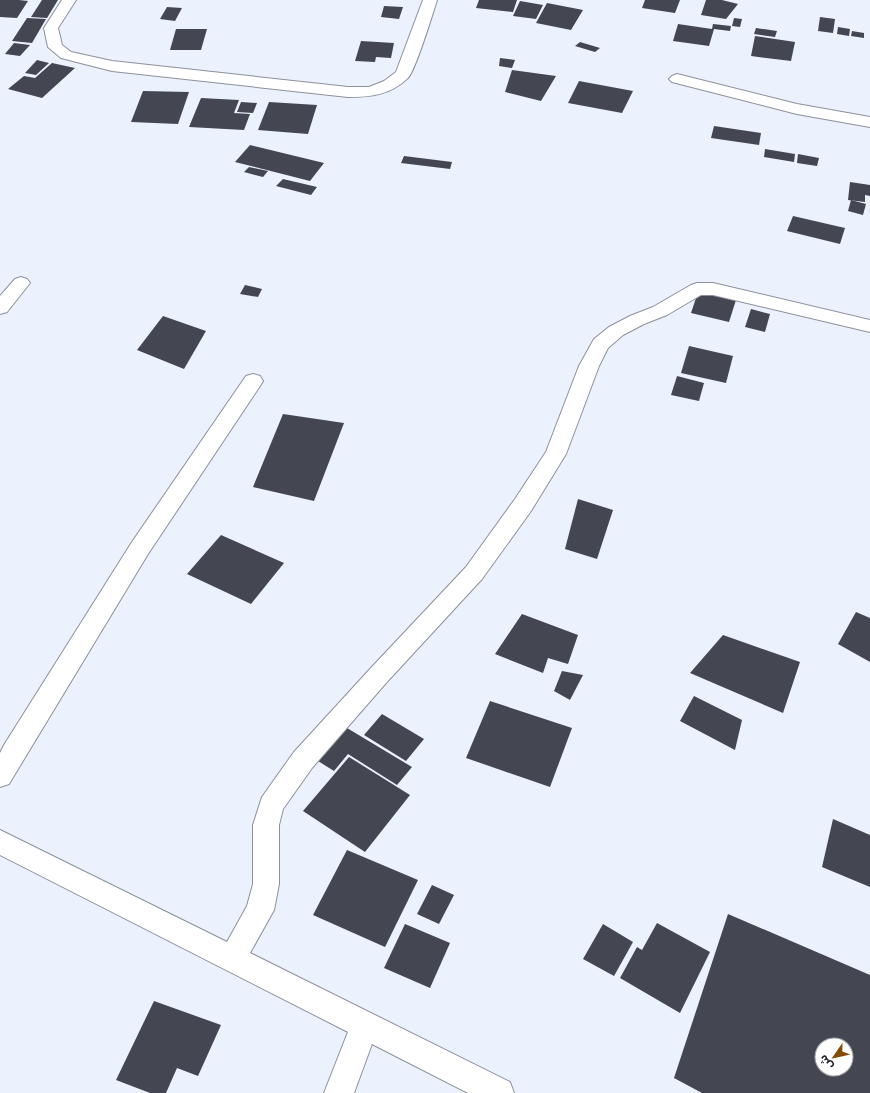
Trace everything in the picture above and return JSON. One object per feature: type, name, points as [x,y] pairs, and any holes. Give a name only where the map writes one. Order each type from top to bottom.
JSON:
[{"type":"street","points":[[69,0],[51,28],[55,47],[66,55],[112,66],[348,92],[371,92],[388,84],[403,74],[430,0]]},
{"type":"street","points":[[678,79],[773,104],[843,119],[870,122]]},
{"type":"street","points":[[0,308],[22,283]]},
{"type":"street","points":[[232,959],[260,910],[266,884],[266,825],[271,805],[303,760],[378,676],[474,573],[523,505],[556,454],[588,366],[601,344],[616,331],[637,320],[660,312],[698,289],[713,289],[870,326]]},
{"type":"street","points":[[0,776],[12,753],[140,548],[253,381]]},
{"type":"street","points":[[0,842],[499,1093]]},
{"type":"street","points":[[339,1093],[365,1026]]},
{"type":"building","points":[[0,0],[28,1],[17,18],[0,17]]},
{"type":"building","points":[[42,0],[58,0],[47,18],[31,17]]},
{"type":"building","points":[[479,0],[517,0],[513,12],[476,8]]},
{"type":"building","points":[[645,0],[680,0],[675,13],[642,8]]},
{"type":"building","points":[[706,0],[722,0],[738,4],[726,19],[701,15]]},
{"type":"building","points":[[520,1],[543,5],[536,19],[513,16]]},
{"type":"building","points":[[547,3],[583,10],[571,30],[536,23]]},
{"type":"building","points":[[384,6],[403,7],[399,19],[381,17]]},
{"type":"building","points":[[167,7],[182,8],[175,21],[160,19]]},
{"type":"building","points":[[820,17],[835,19],[833,33],[818,31]]},
{"type":"building","points":[[27,18],[46,19],[32,43],[12,41]]},
{"type":"building","points":[[734,18],[742,19],[740,27],[732,26]]},
{"type":"building","points":[[678,24],[712,29],[713,24],[731,26],[730,31],[714,29],[709,46],[673,41]]},
{"type":"building","points":[[838,27],[850,29],[849,36],[837,34]]},
{"type":"building","points":[[756,28],[777,31],[775,37],[754,34]]},
{"type":"building","points":[[176,29],[207,29],[201,50],[170,50]]},
{"type":"building","points":[[852,31],[864,33],[864,38],[851,36]]},
{"type":"building","points":[[755,36],[795,42],[791,61],[751,56]]},
{"type":"building","points":[[361,41],[394,43],[391,58],[376,57],[375,62],[355,61]]},
{"type":"building","points":[[580,42],[600,48],[595,52],[575,46]]},
{"type":"building","points":[[14,43],[30,45],[20,56],[5,54]]},
{"type":"building","points":[[500,58],[515,60],[512,68],[499,66]]},
{"type":"building","points":[[37,60],[49,63],[36,75],[25,73]]},
{"type":"building","points":[[52,63],[75,68],[42,98],[8,89],[24,76],[35,78]]},
{"type":"building","points":[[512,70],[556,76],[541,101],[505,92]]},
{"type":"building","points":[[579,81],[633,91],[622,113],[568,103]]},
{"type":"building","points":[[143,91],[189,92],[178,124],[131,122]]},
{"type":"building","points":[[201,98],[239,100],[234,113],[250,114],[244,130],[189,127]]},
{"type":"building","points":[[241,102],[257,103],[253,113],[237,112]]},
{"type":"building","points":[[269,102],[317,105],[308,134],[258,130]]},
{"type":"building","points":[[714,126],[761,133],[759,145],[711,138]]},
{"type":"building","points":[[250,145],[324,163],[310,181],[235,162]]},
{"type":"building","points":[[765,149],[795,154],[794,162],[764,157]]},
{"type":"building","points":[[798,154],[819,158],[817,166],[797,163]]},
{"type":"building","points":[[404,156],[452,162],[450,169],[401,163]]},
{"type":"building","points":[[249,167],[268,171],[263,177],[244,172]]},
{"type":"building","points":[[283,179],[317,187],[311,195],[276,186]]},
{"type":"building","points":[[850,182],[870,185],[870,196],[865,195],[865,202],[848,200]]},
{"type":"building","points":[[851,200],[866,204],[863,215],[848,211]]},
{"type":"building","points":[[793,216],[845,228],[840,244],[787,231]]},
{"type":"building","points":[[245,285],[262,289],[258,297],[240,294]]},
{"type":"building","points":[[698,292],[736,300],[729,322],[691,313]]},
{"type":"building","points":[[751,309],[770,314],[765,332],[745,327]]},
{"type":"building","points":[[163,316],[206,331],[184,369],[137,350]]},
{"type":"building","points":[[689,346],[733,356],[726,383],[681,373]]},
{"type":"building","points":[[677,376],[704,383],[699,401],[671,395]]},
{"type":"building","points":[[283,414],[344,423],[314,501],[253,487]]},
{"type":"building","points":[[578,499],[613,510],[597,559],[565,549]]},
{"type":"building","points":[[221,535],[284,563],[251,604],[187,574]]},
{"type":"building","points":[[856,612],[870,618],[870,662],[838,644]]},
{"type":"building","points":[[522,614],[578,635],[568,664],[548,658],[543,673],[495,654]]},
{"type":"building","points":[[723,635],[800,662],[783,713],[690,673]]},
{"type":"building","points":[[562,671],[583,675],[570,700],[554,691]]},
{"type":"building","points":[[694,696],[742,720],[735,750],[680,721]]},
{"type":"building","points":[[490,701],[572,728],[550,787],[466,758]]},
{"type":"building","points":[[382,714],[424,739],[406,761],[364,735]]},
{"type":"building","points":[[347,728],[412,767],[397,785],[348,754],[334,771],[318,761]]},
{"type":"building","points":[[349,757],[410,795],[365,852],[303,811]]},
{"type":"building","points":[[833,819],[870,835],[870,887],[822,867]]},
{"type":"building","points":[[347,850],[418,880],[385,947],[313,915]]},
{"type":"building","points":[[432,885],[454,895],[439,924],[417,914]]},
{"type":"building","points":[[728,914],[870,975],[870,1093],[702,1093],[674,1078]]},
{"type":"building","points":[[657,923],[710,952],[680,1013],[620,978],[637,947],[642,950]]},
{"type":"building","points":[[405,924],[450,943],[430,988],[384,968]]},
{"type":"building","points":[[603,924],[633,942],[614,976],[583,959]]},
{"type":"building","points":[[154,1001],[221,1025],[198,1076],[177,1068],[166,1093],[150,1093],[116,1080]]}]
